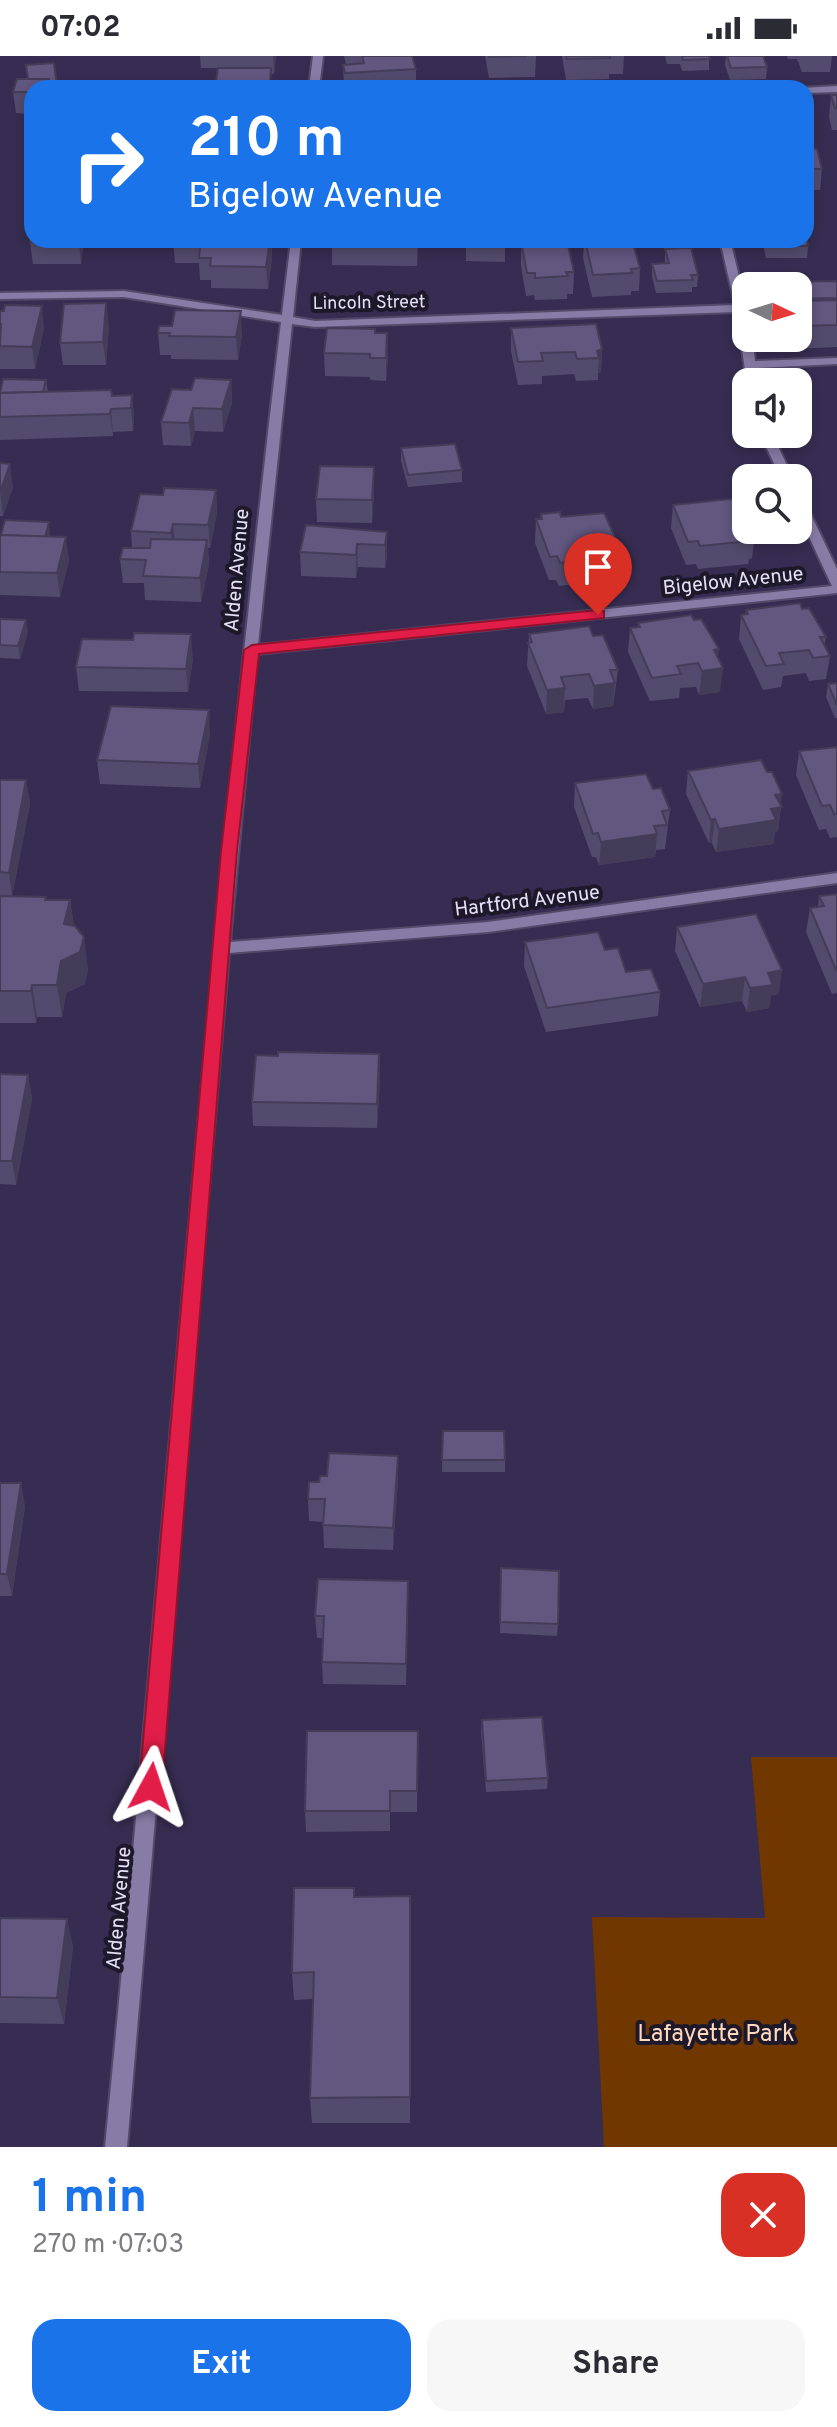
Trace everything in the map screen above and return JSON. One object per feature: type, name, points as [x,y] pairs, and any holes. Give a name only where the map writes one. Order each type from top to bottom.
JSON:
[{"type":"street","points":[[315,80],[318,56]]},
{"type":"street","points":[[814,90],[837,89]]},
{"type":"street","name":"Alden Avenue","points":[[116,2147],[142,1893],[220,948],[264,506],[295,248]]},
{"type":"street","points":[[727,248],[733,272]]},
{"type":"street","name":"Lincoln Street","points":[[0,296],[124,294],[286,317],[315,324],[732,308]]},
{"type":"street","points":[[747,352],[750,368]]},
{"type":"street","points":[[749,365],[837,361]]},
{"type":"street","points":[[812,531],[837,586]]},
{"type":"street","name":"Bigelow Avenue","points":[[252,650],[837,586]]},
{"type":"street","name":"Hartford Avenue","points":[[220,948],[488,927],[837,878]]},
{"type":"green space","name":"Lafayette Park","points":[[751,1757],[837,1757],[837,2147],[604,2147],[592,1917],[765,1918]]},
{"type":"building","points":[[362,56],[412,56],[416,69],[345,73],[343,65],[364,63]]},
{"type":"building","points":[[566,56],[610,56],[610,58],[567,59]]},
{"type":"building","points":[[682,56],[709,56],[710,59],[683,60]]},
{"type":"building","points":[[727,56],[763,56],[767,67],[731,68]]},
{"type":"building","points":[[54,63],[56,80],[28,79],[26,65]]},
{"type":"building","points":[[218,68],[271,68],[270,80],[216,80]]},
{"type":"building","points":[[17,79],[49,79],[24,80],[24,92],[13,92]]},
{"type":"building","points":[[831,95],[837,95],[837,108],[835,108]]},
{"type":"building","points":[[814,149],[817,149],[822,169],[814,169]]},
{"type":"building","points":[[200,248],[269,248],[266,267],[210,266],[211,258],[199,258]]},
{"type":"building","points":[[522,248],[569,248],[574,272],[566,272],[568,276],[535,278],[535,273],[527,273]]},
{"type":"building","points":[[587,248],[634,248],[640,268],[631,269],[632,273],[593,275]]},
{"type":"building","points":[[691,248],[698,275],[691,275],[693,280],[657,281],[652,264],[669,263],[665,249]]},
{"type":"building","points":[[812,281],[837,281],[837,298],[812,299]]},
{"type":"building","points":[[837,300],[837,325],[812,326],[812,301]]},
{"type":"building","points":[[106,303],[103,342],[60,343],[64,304]]},
{"type":"building","points":[[5,305],[42,306],[32,347],[0,346],[0,311],[4,311]]},
{"type":"building","points":[[175,310],[241,311],[236,337],[169,336],[170,333],[158,333],[159,326],[172,326]]},
{"type":"building","points":[[596,324],[602,349],[597,351],[599,358],[577,359],[575,352],[541,353],[543,361],[518,362],[511,328]]},
{"type":"building","points":[[327,328],[375,329],[375,333],[387,333],[386,358],[370,358],[370,354],[324,353]]},
{"type":"building","points":[[195,378],[231,380],[222,409],[193,408],[189,423],[161,422],[172,389],[191,390]]},
{"type":"building","points":[[3,379],[46,380],[43,392],[0,393]]},
{"type":"building","points":[[111,390],[112,396],[132,395],[131,408],[111,409],[110,414],[0,417],[0,393]]},
{"type":"building","points":[[455,444],[462,470],[408,475],[401,448]]},
{"type":"building","points":[[0,463],[10,464],[0,492]]},
{"type":"building","points":[[320,466],[374,467],[372,500],[316,499]]},
{"type":"building","points":[[164,488],[216,490],[208,525],[173,524],[171,533],[131,531],[140,494],[163,495]]},
{"type":"building","points":[[732,499],[732,543],[700,546],[698,541],[688,542],[673,505]]},
{"type":"building","points":[[560,512],[561,517],[604,513],[620,548],[610,549],[613,557],[560,563],[557,556],[550,557],[536,519],[542,519],[541,514]]},
{"type":"building","points":[[5,520],[49,522],[45,537],[1,535]]},
{"type":"building","points":[[306,525],[387,532],[385,545],[357,544],[356,555],[300,552]]},
{"type":"building","points":[[0,535],[66,537],[57,573],[0,572]]},
{"type":"building","points":[[151,539],[207,540],[200,578],[143,576],[146,560],[120,559],[123,548],[150,548]]},
{"type":"building","points":[[800,603],[802,609],[809,608],[826,637],[820,637],[830,656],[813,658],[809,650],[779,653],[784,664],[766,666],[741,615],[748,614],[746,610]]},
{"type":"building","points":[[691,615],[694,620],[701,619],[719,649],[714,650],[723,668],[702,671],[698,663],[677,666],[681,674],[652,678],[630,628],[640,627],[638,623]]},
{"type":"building","points":[[0,619],[26,620],[18,646],[0,645]]},
{"type":"building","points":[[589,626],[593,636],[603,635],[618,670],[610,670],[615,683],[594,686],[589,674],[561,677],[565,688],[547,690],[528,643],[532,642],[529,634]]},
{"type":"building","points":[[134,633],[191,634],[186,669],[76,667],[82,639],[133,640]]},
{"type":"building","points":[[837,683],[837,705],[828,684]]},
{"type":"building","points":[[111,706],[209,710],[198,764],[97,760]]},
{"type":"building","points":[[837,747],[837,814],[834,814],[830,805],[822,806],[799,751]]},
{"type":"building","points":[[761,760],[767,772],[772,772],[782,794],[775,795],[782,807],[771,809],[776,820],[719,829],[715,819],[711,820],[688,771]]},
{"type":"building","points":[[646,774],[653,789],[661,788],[670,810],[662,811],[667,825],[654,826],[657,834],[601,842],[598,833],[593,834],[575,783]]},
{"type":"building","points":[[0,780],[26,780],[9,873],[0,872]]},
{"type":"building","points":[[837,894],[836,970],[810,908],[824,906],[819,896]]},
{"type":"building","points":[[0,896],[70,900],[64,924],[75,926],[84,937],[80,952],[61,961],[57,985],[32,985],[31,991],[0,991]]},
{"type":"building","points":[[756,914],[782,970],[768,973],[773,985],[750,988],[745,977],[703,984],[677,927]]},
{"type":"building","points":[[598,932],[605,950],[618,948],[626,972],[651,969],[660,992],[547,1008],[525,942]]},
{"type":"building","points":[[278,1052],[379,1054],[377,1104],[252,1102],[256,1055],[278,1056]]},
{"type":"building","points":[[0,1074],[28,1075],[12,1161],[0,1161]]},
{"type":"building","points":[[443,1431],[504,1431],[505,1460],[442,1460]]},
{"type":"building","points":[[329,1453],[398,1456],[393,1528],[323,1525],[325,1499],[308,1499],[309,1482],[319,1482],[320,1476],[327,1476]]},
{"type":"building","points":[[0,1483],[21,1483],[7,1574],[0,1574]]},
{"type":"building","points":[[501,1568],[559,1571],[558,1624],[500,1622]]},
{"type":"building","points":[[318,1579],[408,1581],[406,1664],[322,1662],[324,1616],[315,1616]]},
{"type":"building","points":[[542,1717],[548,1778],[486,1781],[482,1720]]},
{"type":"building","points":[[307,1731],[418,1731],[417,1791],[390,1791],[390,1811],[305,1811]]},
{"type":"building","points":[[294,1888],[354,1888],[354,1897],[410,1896],[410,2097],[310,2098],[314,1972],[292,1973]]},
{"type":"building","points":[[0,1918],[67,1919],[57,1998],[0,1997]]},
{"type":"route","points":[[151,1787],[229,851],[252,650],[598,615]]}]
